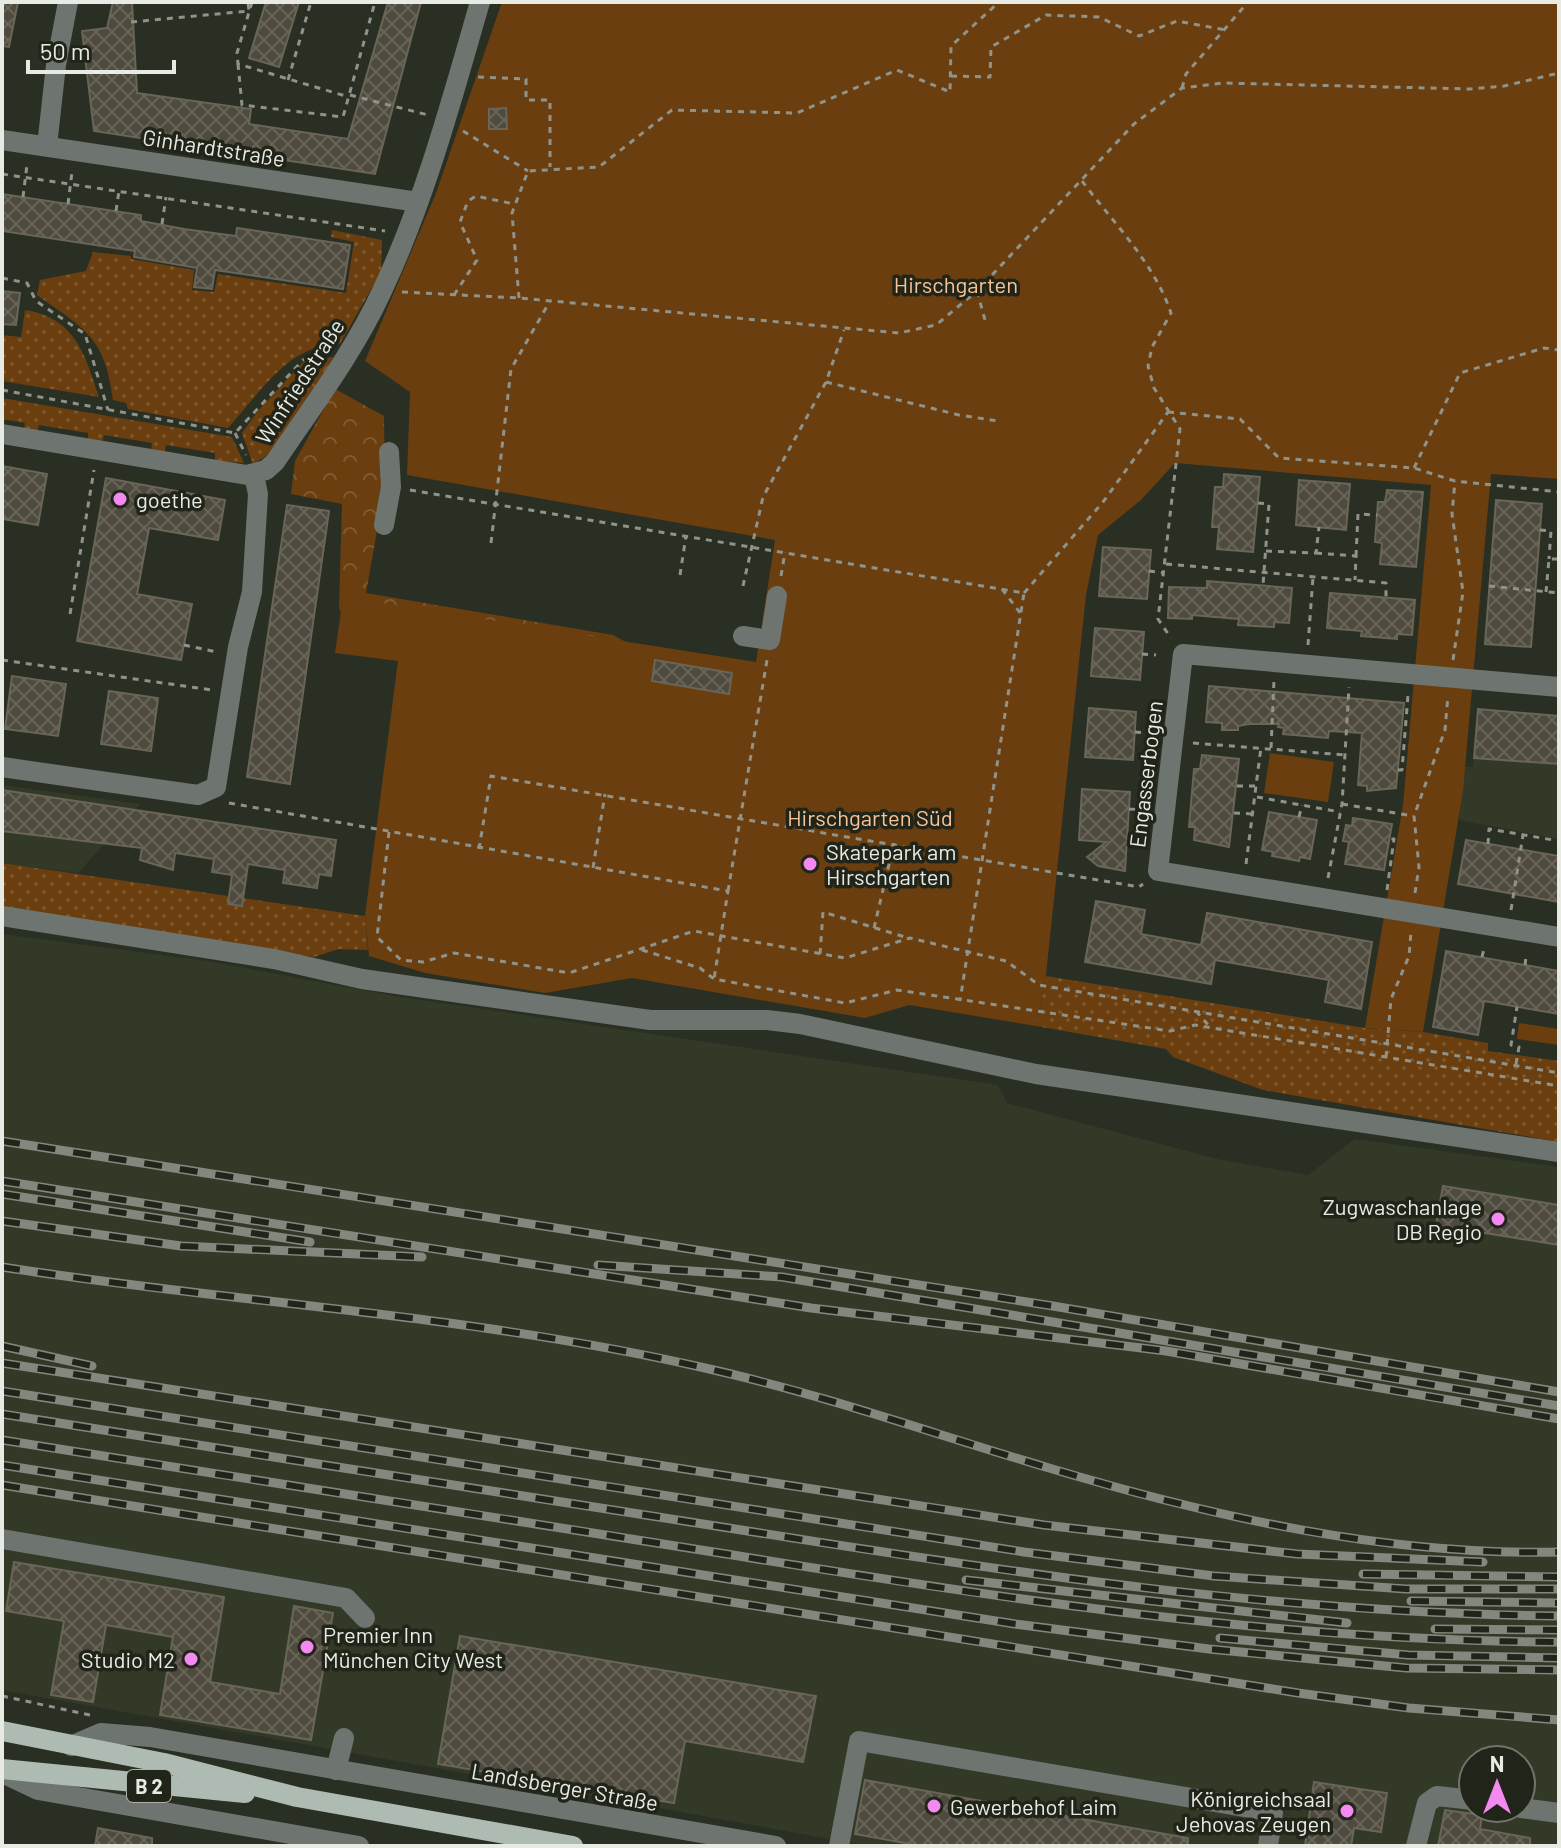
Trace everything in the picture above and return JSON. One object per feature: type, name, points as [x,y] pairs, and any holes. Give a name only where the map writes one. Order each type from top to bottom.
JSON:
[{"type":"main road","name":"B 2","points":[[2,1731],[164,1763],[297,1797],[573,1846]]},
{"type":"main road","name":"B 2","points":[[2,1771],[151,1787],[297,1797]]},
{"type":"street","points":[[47,146],[56,65],[68,2]]},
{"type":"street","name":"Winfriedstraße","points":[[2,434],[254,475],[275,462],[351,350],[382,291],[418,202],[480,2]]},
{"type":"street","name":"Ginhardtstraße","points":[[2,140],[418,202]]},
{"type":"street","points":[[384,525],[391,487],[389,452]]},
{"type":"street","points":[[2,767],[198,795],[209,793],[218,779],[230,693],[252,592],[258,494],[254,475]]},
{"type":"street","points":[[743,636],[770,640],[777,596]]},
{"type":"street","name":"Engasserbogen","points":[[1559,687],[1183,654],[1158,871],[1559,937]]},
{"type":"street","points":[[2,916],[274,959],[362,979],[650,1020],[767,1020],[800,1024],[1036,1074],[1559,1152]]},
{"type":"street","points":[[2,1539],[346,1598],[365,1618]]},
{"type":"street","name":"Landsberger Straße","points":[[71,1746],[101,1733],[150,1737],[763,1845]]},
{"type":"street","points":[[342,1805],[344,1738]]},
{"type":"street","points":[[839,1846],[859,1741],[1273,1812],[1268,1846]]},
{"type":"street","points":[[2,1771],[38,1790],[359,1846]]},
{"type":"street","points":[[1416,1846],[1427,1803],[1437,1796],[1457,1798]]},
{"type":"street","points":[[1537,1810],[1559,1813]]},
{"type":"path","points":[[250,2],[237,53],[242,105],[343,117],[375,2]]},
{"type":"path","points":[[288,80],[311,2]]},
{"type":"path","points":[[238,64],[444,120],[528,171],[599,167],[672,110],[797,113],[897,70],[950,92],[951,46],[999,2]]},
{"type":"path","points":[[1182,88],[1186,74],[1248,2]]},
{"type":"path","points":[[131,22],[249,11]]},
{"type":"path","points":[[951,76],[990,77],[991,47],[1046,15],[1099,17],[1139,36],[1177,21],[1226,30]]},
{"type":"path","points":[[382,291],[519,298],[899,333],[936,325],[977,291],[1134,124],[1182,88],[1223,83],[1470,89],[1504,86],[1559,73]]},
{"type":"path","points":[[459,76],[526,79],[526,100],[550,100],[550,169]]},
{"type":"path","points":[[519,298],[514,204],[528,171]]},
{"type":"path","points":[[2,174],[405,234]]},
{"type":"path","points":[[1082,181],[1166,297],[1171,313],[1152,347],[1148,366],[1154,388],[1180,429],[1158,619],[1169,634]]},
{"type":"path","points":[[68,204],[71,184]]},
{"type":"path","points":[[116,211],[119,191]]},
{"type":"path","points":[[454,295],[477,260],[460,222],[468,201],[476,196],[514,204]]},
{"type":"path","points":[[162,224],[166,197]]},
{"type":"path","points":[[2,278],[27,283],[36,301],[85,334],[108,410]]},
{"type":"path","points":[[977,291],[985,320]]},
{"type":"path","points":[[491,543],[511,369],[550,301]]},
{"type":"path","points":[[743,586],[763,497],[826,382],[844,330]]},
{"type":"path","points":[[1414,468],[1460,373],[1544,348],[1559,350]]},
{"type":"path","points":[[2,390],[235,433],[303,360],[329,349],[351,350]]},
{"type":"path","points":[[826,382],[959,415],[998,421]]},
{"type":"path","points":[[1168,412],[1240,419],[1279,458],[1414,468],[1455,481],[1559,492]]},
{"type":"path","points":[[1024,593],[1103,502],[1168,412]]},
{"type":"path","points":[[70,614],[95,467]]},
{"type":"path","points":[[1453,657],[1463,592],[1452,514],[1455,481]]},
{"type":"path","points":[[1258,503],[1269,504],[1263,585]]},
{"type":"path","points":[[1355,580],[1358,514],[1377,515]]},
{"type":"path","points":[[1316,553],[1319,527]]},
{"type":"path","points":[[1540,530],[1551,531],[1546,592]]},
{"type":"path","points":[[680,575],[686,535]]},
{"type":"path","points":[[1265,551],[1356,556]]},
{"type":"path","points":[[777,596],[785,552]]},
{"type":"path","points":[[1549,559],[1559,559]]},
{"type":"path","points":[[1166,564],[1386,583],[1386,597]]},
{"type":"path","points":[[1149,571],[1164,573]]},
{"type":"path","points":[[1308,645],[1313,577]]},
{"type":"path","points":[[1489,586],[1559,593]]},
{"type":"path","points":[[1510,596],[1511,588]]},
{"type":"path","points":[[1002,589],[1021,614]]},
{"type":"path","points":[[714,979],[770,640]]},
{"type":"path","points":[[184,645],[217,652]]},
{"type":"path","points":[[1142,654],[1156,655]]},
{"type":"path","points":[[2,660],[230,693]]},
{"type":"path","points":[[1271,748],[1274,676]]},
{"type":"path","points":[[1327,882],[1342,804],[1349,683]]},
{"type":"path","points":[[1398,770],[1402,770],[1408,688]]},
{"type":"path","points":[[1415,897],[1419,867],[1414,816],[1445,730],[1448,692]]},
{"type":"path","points":[[1135,732],[1150,733]]},
{"type":"path","points":[[1186,743],[1346,755]]},
{"type":"path","points":[[1245,868],[1257,797],[1261,747]]},
{"type":"path","points":[[1296,750],[1296,757]]},
{"type":"path","points":[[479,849],[491,776],[1139,887]]},
{"type":"path","points":[[1237,786],[1258,786]]},
{"type":"path","points":[[209,793],[230,803],[728,891]]},
{"type":"path","points":[[593,868],[605,794]]},
{"type":"path","points":[[1257,797],[1340,812]]},
{"type":"path","points":[[1291,797],[1291,803]]},
{"type":"path","points":[[1342,804],[1414,816]]},
{"type":"path","points":[[1299,817],[1302,805]]},
{"type":"path","points":[[1129,809],[1145,810]]},
{"type":"path","points":[[1234,813],[1254,814]]},
{"type":"path","points":[[1488,844],[1489,829],[1559,841]]},
{"type":"path","points":[[389,832],[377,937],[401,960],[423,962],[454,953],[569,973],[694,931],[845,958],[910,938]]},
{"type":"path","points":[[1511,912],[1523,835]]},
{"type":"path","points":[[1387,892],[1394,839],[1389,839]]},
{"type":"path","points":[[874,928],[894,843]]},
{"type":"path","points":[[960,1001],[982,858]]},
{"type":"path","points":[[820,954],[823,912],[910,938],[1006,961],[1039,985],[1559,1073]]},
{"type":"path","points":[[1386,1057],[1391,999],[1409,956],[1411,937]]},
{"type":"path","points":[[640,949],[700,968],[714,979],[845,1003],[897,990],[1170,1031],[1195,1025],[1210,1027],[1559,1086]]},
{"type":"path","points":[[1482,957],[1484,949]]},
{"type":"path","points":[[1524,965],[1526,956]]},
{"type":"path","points":[[1516,1066],[1519,1047],[1511,1045],[1516,1030],[1517,1007]]},
{"type":"path","points":[[1196,1011],[1210,1027]]},
{"type":"path","points":[[2,1696],[98,1717]]},
{"type":"shaded area","points":[[1478,709],[1559,716],[1559,839],[1459,820],[1464,767],[1473,767]]},
{"type":"shaded area","points":[[2,785],[140,804],[78,873],[2,863]]},
{"type":"shaded area","points":[[2,934],[207,961],[394,996],[998,1085],[1007,1103],[1217,1159],[1308,1175],[1355,1139],[1559,1167],[1559,1846],[869,1846],[2,1690]]},
{"type":"green space","name":"Hirschgarten","points":[[502,2],[1559,2],[1559,479],[1491,474],[1463,791],[1423,1032],[1365,1028],[1403,805],[1431,485],[1175,463],[1141,500],[1098,535],[1086,595],[1046,975],[1036,1026],[909,1005],[865,1018],[632,978],[545,993],[425,973],[369,956],[365,916],[398,661],[335,653],[343,597],[756,662],[775,540],[407,475],[410,392],[365,361],[436,193]]},
{"type":"green space","points":[[332,230],[382,240],[381,272],[340,344],[321,346],[290,361],[264,385],[228,428],[128,409],[126,403],[113,400],[105,362],[98,348],[80,327],[37,295],[40,280],[86,271],[93,252],[131,256],[131,259],[194,270],[192,290],[214,292],[218,274],[346,293],[354,242],[331,237]]},
{"type":"green space","points":[[25,310],[42,314],[67,330],[83,353],[99,397],[2,381],[2,335],[21,337]]},
{"type":"green space","points":[[334,357],[285,433],[258,411],[304,361]]},
{"type":"green space","points":[[335,389],[384,416],[385,486],[366,593],[613,635],[651,656],[345,627],[339,607],[342,504],[291,494],[295,461]]},
{"type":"green space","points":[[2,398],[232,437],[244,463],[215,461],[215,453],[166,445],[164,453],[151,451],[152,443],[104,435],[102,442],[88,440],[88,433],[39,425],[37,432],[24,430],[25,423],[2,419]]},
{"type":"green space","points":[[258,411],[285,433],[274,451],[253,464],[242,433]]},
{"type":"green space","points":[[1270,753],[1334,762],[1328,802],[1264,793]]},
{"type":"green space","points":[[2,863],[365,916],[368,950],[339,949],[314,957],[2,910]]},
{"type":"green space","points":[[1046,976],[1365,1028],[1423,1032],[1488,1043],[1488,1051],[1559,1061],[1559,1142],[1263,1090],[1173,1057],[1166,1049],[1036,1026]]},
{"type":"green space","points":[[1519,1023],[1559,1029],[1559,1045],[1517,1039]]},
{"type":"building","points":[[2,2],[18,2],[9,47],[2,46]]},
{"type":"building","points":[[113,2],[132,2],[137,93],[251,109],[249,124],[348,139],[388,2],[421,2],[375,174],[94,131],[82,31],[107,28]]},
{"type":"building","points":[[266,2],[299,2],[279,67],[249,58]]},
{"type":"building","points":[[506,108],[507,129],[489,129],[489,109]]},
{"type":"building","points":[[2,194],[141,215],[141,221],[184,229],[236,236],[237,228],[350,245],[343,289],[215,270],[212,289],[194,287],[197,268],[134,257],[135,251],[2,231]]},
{"type":"building","points":[[2,291],[20,293],[16,325],[2,324]]},
{"type":"building","points":[[2,466],[47,474],[38,525],[2,519]]},
{"type":"building","points":[[1224,474],[1260,477],[1253,552],[1217,549],[1219,527],[1212,527],[1215,487],[1223,487]]},
{"type":"building","points":[[106,478],[225,500],[218,540],[149,528],[137,594],[192,604],[181,660],[77,641]]},
{"type":"building","points":[[1299,480],[1350,484],[1346,530],[1296,525]]},
{"type":"building","points":[[1387,490],[1423,492],[1416,567],[1380,564],[1382,543],[1375,542],[1378,502],[1385,502]]},
{"type":"building","points":[[1496,500],[1542,504],[1531,647],[1485,644]]},
{"type":"building","points":[[287,505],[329,511],[290,784],[247,777]]},
{"type":"building","points":[[1103,547],[1151,550],[1147,599],[1099,596]]},
{"type":"building","points":[[1207,581],[1292,588],[1289,623],[1274,622],[1274,627],[1238,625],[1239,619],[1192,615],[1192,619],[1168,618],[1169,587],[1207,588]]},
{"type":"building","points":[[1330,593],[1415,600],[1412,635],[1397,634],[1397,639],[1361,636],[1362,631],[1327,628]]},
{"type":"building","points":[[1095,628],[1144,632],[1140,680],[1091,676]]},
{"type":"building","points":[[655,660],[732,673],[729,694],[652,681]]},
{"type":"building","points":[[12,676],[66,684],[58,736],[5,729]]},
{"type":"building","points":[[1209,686],[1404,703],[1396,788],[1367,791],[1367,786],[1358,785],[1362,733],[1329,731],[1328,738],[1283,734],[1284,728],[1278,727],[1279,724],[1249,724],[1238,726],[1238,730],[1222,730],[1222,723],[1206,722]]},
{"type":"building","points":[[109,691],[158,698],[151,751],[101,744]]},
{"type":"building","points":[[1089,708],[1136,712],[1133,760],[1085,757]]},
{"type":"building","points":[[1478,709],[1559,716],[1559,764],[1474,758]]},
{"type":"building","points":[[1202,755],[1239,759],[1229,847],[1194,840],[1195,827],[1189,827],[1194,769],[1200,769]]},
{"type":"building","points":[[1082,789],[1130,792],[1125,871],[1098,866],[1087,857],[1106,842],[1079,840]]},
{"type":"building","points":[[2,790],[336,840],[331,876],[319,874],[317,888],[283,883],[285,870],[248,864],[242,906],[228,904],[232,875],[212,872],[214,859],[175,853],[173,870],[140,860],[142,848],[2,831]]},
{"type":"building","points":[[1269,812],[1317,820],[1310,859],[1300,857],[1299,861],[1272,856],[1273,852],[1262,850]]},
{"type":"building","points":[[1353,818],[1392,824],[1384,870],[1345,864],[1349,842],[1343,841],[1346,825],[1352,826]]},
{"type":"building","points":[[1466,840],[1559,856],[1559,902],[1458,884]]},
{"type":"building","points":[[1096,901],[1145,910],[1141,934],[1201,945],[1207,913],[1372,942],[1361,1009],[1325,1002],[1329,980],[1215,960],[1211,984],[1085,962]]},
{"type":"building","points":[[1446,951],[1559,971],[1559,1014],[1484,1001],[1478,1035],[1433,1027]]},
{"type":"building","name":"Zugwaschanlage DB Regio","points":[[1443,1186],[1559,1205],[1559,1245],[1436,1225]]},
{"type":"building","name":"Studio M2","points":[[14,1562],[224,1597],[210,1682],[280,1694],[294,1606],[333,1613],[311,1740],[160,1715],[173,1637],[106,1625],[93,1702],[51,1695],[64,1621],[6,1611]]},
{"type":"building","points":[[460,1636],[816,1696],[803,1762],[685,1741],[674,1803],[438,1764]]},
{"type":"building","name":"Gewerbehof Laim","points":[[865,1780],[1188,1838],[1188,1846],[921,1846],[855,1834]]},
{"type":"building","name":"Königreichsaal Jehovas Zeugen","points":[[1314,1782],[1387,1793],[1381,1832],[1354,1828],[1351,1846],[1305,1846]]},
{"type":"building","points":[[1445,1810],[1457,1812],[1457,1824],[1481,1824],[1480,1829],[1530,1838],[1530,1846],[1438,1846]]},
{"type":"building","points":[[98,1828],[152,1838],[152,1846],[95,1846]]},
{"type":"railway","points":[[2,1141],[1053,1306],[1559,1392]]},
{"type":"railway","points":[[2,1181],[811,1308],[1166,1351],[1559,1419]]},
{"type":"railway","points":[[2,1194],[310,1242]]},
{"type":"railway","points":[[2,1221],[181,1246],[422,1257]]},
{"type":"railway","points":[[598,1265],[782,1277],[1559,1406]]},
{"type":"railway","points":[[2,1267],[443,1322],[618,1350],[792,1390],[1111,1486],[1237,1517],[1301,1530],[1430,1547],[1495,1552],[1559,1552]]},
{"type":"railway","points":[[2,1346],[92,1366]]},
{"type":"railway","points":[[2,1363],[1044,1525],[1297,1554],[1483,1562]]},
{"type":"railway","points":[[2,1391],[1024,1552],[1214,1576],[1406,1589],[1559,1589]]},
{"type":"railway","points":[[2,1414],[1044,1575],[1248,1599],[1454,1613],[1559,1616]]},
{"type":"railway","points":[[2,1440],[1033,1601],[1348,1634],[1559,1642]]},
{"type":"railway","points":[[2,1465],[1015,1624],[1209,1649],[1406,1668],[1559,1670]]},
{"type":"railway","points":[[2,1485],[1298,1693],[1409,1708],[1559,1720]]},
{"type":"railway","points":[[1363,1574],[1559,1577]]},
{"type":"railway","points":[[966,1580],[1347,1623]]},
{"type":"railway","points":[[1411,1601],[1559,1603]]},
{"type":"railway","points":[[1435,1629],[1559,1630]]},
{"type":"railway","points":[[1220,1638],[1408,1655],[1559,1658]]},
{"type":"place","name":"goethe","points":[[120,499]]},
{"type":"place","name":"Skatepark am Hirschgarten","points":[[810,864]]},
{"type":"place","name":"Zugwaschanlage DB Regio","points":[[1498,1219]]},
{"type":"place","name":"Premier Inn München City West","points":[[307,1647]]},
{"type":"place","name":"Studio M2","points":[[191,1659]]},
{"type":"place","name":"Gewerbehof Laim","points":[[934,1806]]},
{"type":"place","name":"Königreichsaal Jehovas Zeugen","points":[[1347,1811]]},
{"type":"park label","name":"Hirschgarten Süd","points":[[870,817]]}]
